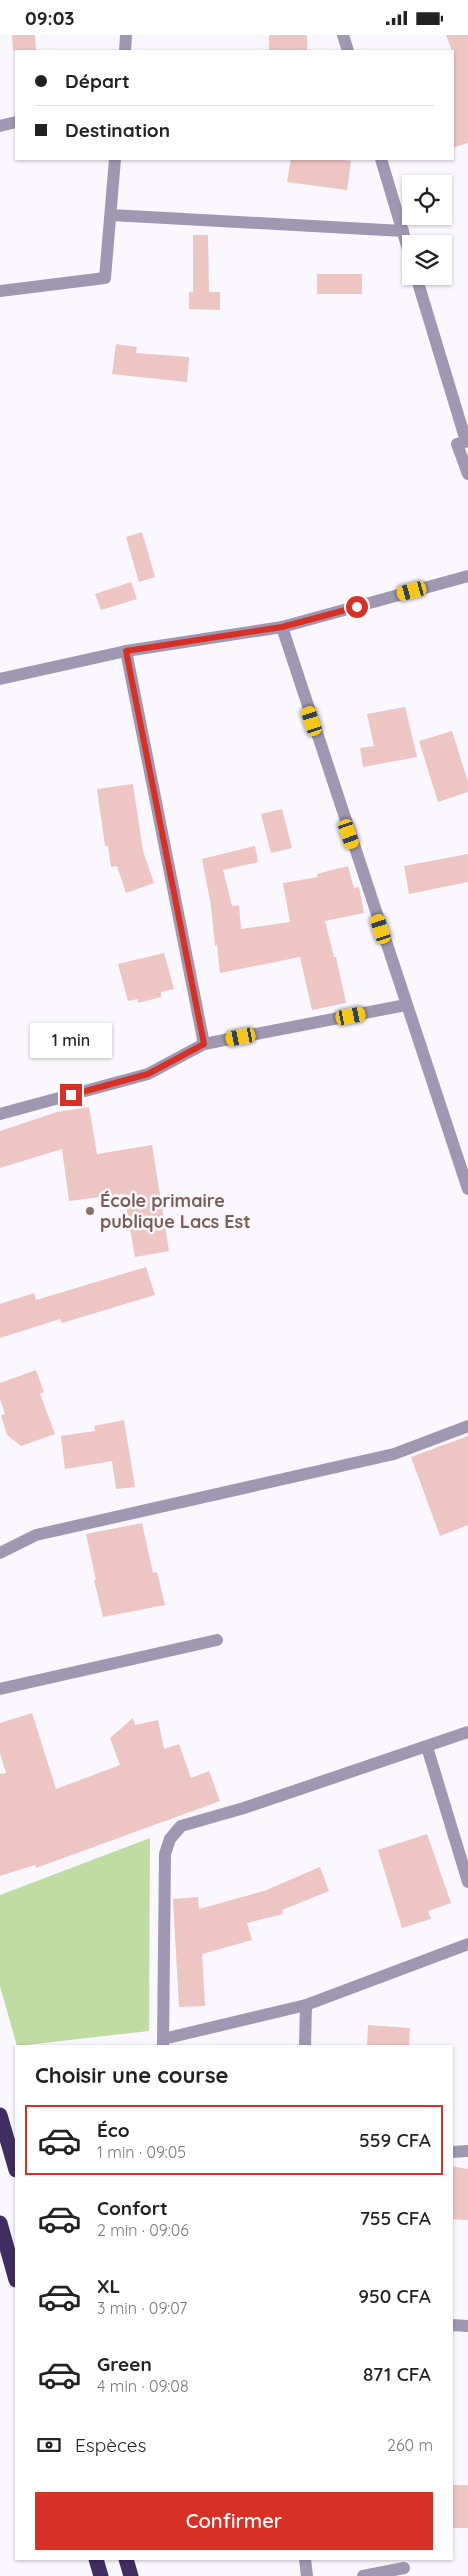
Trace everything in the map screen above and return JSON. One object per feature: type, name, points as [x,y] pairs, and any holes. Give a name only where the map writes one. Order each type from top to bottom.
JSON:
[{"type":"highway","points":[[0,2115],[13,2151],[15,2164]]},
{"type":"highway","points":[[0,2223],[15,2276]]},
{"type":"highway","points":[[96,2560],[101,2576]]},
{"type":"highway","points":[[126,2560],[131,2576]]},
{"type":"street","points":[[125,50],[126,35]]},
{"type":"street","points":[[343,35],[348,50]]},
{"type":"street","points":[[0,127],[15,122]]},
{"type":"street","points":[[0,291],[105,278],[115,160]]},
{"type":"street","points":[[381,160],[404,235]]},
{"type":"street","points":[[110,215],[403,231]]},
{"type":"street","points":[[419,285],[467,441],[457,444],[468,473]]},
{"type":"street","points":[[0,679],[126,651],[282,627],[468,576]]},
{"type":"street","points":[[282,627],[468,1189]]},
{"type":"street","points":[[126,651],[204,1044]]},
{"type":"street","points":[[0,1114],[148,1074],[204,1044],[406,1005]]},
{"type":"street","points":[[0,1553],[36,1535],[394,1454],[468,1426]]},
{"type":"street","points":[[0,1689],[217,1640]]},
{"type":"street","points":[[468,1732],[244,1808],[181,1826],[170,1839],[165,1854],[163,2043],[306,2005],[468,1943]]},
{"type":"street","points":[[427,1747],[468,1882]]},
{"type":"street","points":[[305,2045],[306,2005]]},
{"type":"street","points":[[453,2152],[468,2151]]},
{"type":"street","points":[[453,2325],[468,2326]]},
{"type":"street","points":[[305,2560],[307,2576]]},
{"type":"street","points":[[363,2576],[404,2568]]},
{"type":"green space","points":[[150,1838],[149,2031],[17,2045],[0,1986],[0,1895]]},
{"type":"building","points":[[12,35],[35,35],[36,50],[13,51]]},
{"type":"building","points":[[269,35],[307,35],[307,50],[269,50]]},
{"type":"building","points":[[446,35],[468,35],[468,143],[454,147],[454,50],[452,50]]},
{"type":"building","points":[[291,160],[351,161],[347,190],[287,182]]},
{"type":"building","points":[[193,235],[208,235],[209,292],[220,292],[220,310],[189,309],[189,292],[193,292]]},
{"type":"building","points":[[317,274],[362,274],[362,294],[317,294]]},
{"type":"building","points":[[116,344],[137,347],[136,353],[189,357],[187,382],[112,374]]},
{"type":"building","points":[[142,532],[155,577],[139,582],[126,537]]},
{"type":"building","points":[[131,582],[137,599],[101,610],[95,594]]},
{"type":"building","points":[[405,707],[417,757],[363,767],[360,748],[374,746],[367,714]]},
{"type":"building","points":[[452,731],[468,782],[468,792],[438,802],[419,741]]},
{"type":"building","points":[[133,784],[143,851],[154,883],[126,893],[117,866],[111,867],[108,846],[105,846],[97,789]]},
{"type":"building","points":[[282,809],[292,848],[271,853],[261,814]]},
{"type":"building","points":[[255,846],[258,862],[223,870],[232,906],[239,905],[241,929],[290,922],[283,883],[318,877],[317,874],[348,866],[354,888],[359,887],[364,913],[325,921],[334,957],[336,957],[346,1003],[312,1010],[300,957],[220,973],[211,906],[202,859]]},
{"type":"building","points":[[468,854],[468,882],[409,894],[404,866]]},
{"type":"building","points":[[164,953],[174,989],[161,992],[161,997],[138,1003],[138,999],[128,1001],[118,964]]},
{"type":"building","points":[[89,1107],[97,1154],[152,1145],[169,1251],[135,1257],[124,1194],[69,1201],[62,1149],[0,1168],[0,1131],[57,1112]]},
{"type":"building","points":[[146,1267],[155,1295],[62,1323],[60,1319],[0,1338],[0,1304],[34,1293],[36,1300]]},
{"type":"building","points":[[36,1370],[44,1392],[40,1394],[55,1434],[21,1446],[7,1435],[1,1415],[5,1414],[0,1399],[0,1383]]},
{"type":"building","points":[[124,1420],[135,1487],[116,1489],[112,1461],[65,1469],[61,1436],[95,1431],[94,1426]]},
{"type":"building","points":[[468,1436],[468,1525],[440,1536],[411,1457]]},
{"type":"building","points":[[142,1523],[153,1573],[157,1572],[165,1605],[103,1617],[86,1534]]},
{"type":"building","points":[[32,1713],[56,1789],[120,1765],[110,1738],[133,1718],[135,1725],[158,1720],[164,1749],[179,1744],[191,1778],[209,1771],[220,1801],[36,1868],[35,1865],[0,1876],[0,1774],[6,1773],[0,1753],[0,1723]]},
{"type":"building","points":[[427,1834],[451,1903],[428,1911],[431,1919],[402,1928],[378,1850]]},
{"type":"building","points":[[320,1867],[329,1891],[282,1910],[283,1914],[247,1923],[252,1940],[202,1954],[205,2006],[179,2007],[173,1899],[198,1897],[199,1909],[264,1891]]},
{"type":"building","points":[[368,2025],[410,2028],[409,2045],[367,2045]]},
{"type":"building","points":[[453,2166],[468,2169],[468,2220],[453,2219]]},
{"type":"building","points":[[453,2485],[468,2485],[468,2528],[453,2528]]},
{"type":"place","name":"École primaire publique Lacs Est","points":[[90,1211]]},
{"type":"route","points":[[71,1095],[148,1074],[204,1044],[126,651],[282,627],[357,607]]}]
